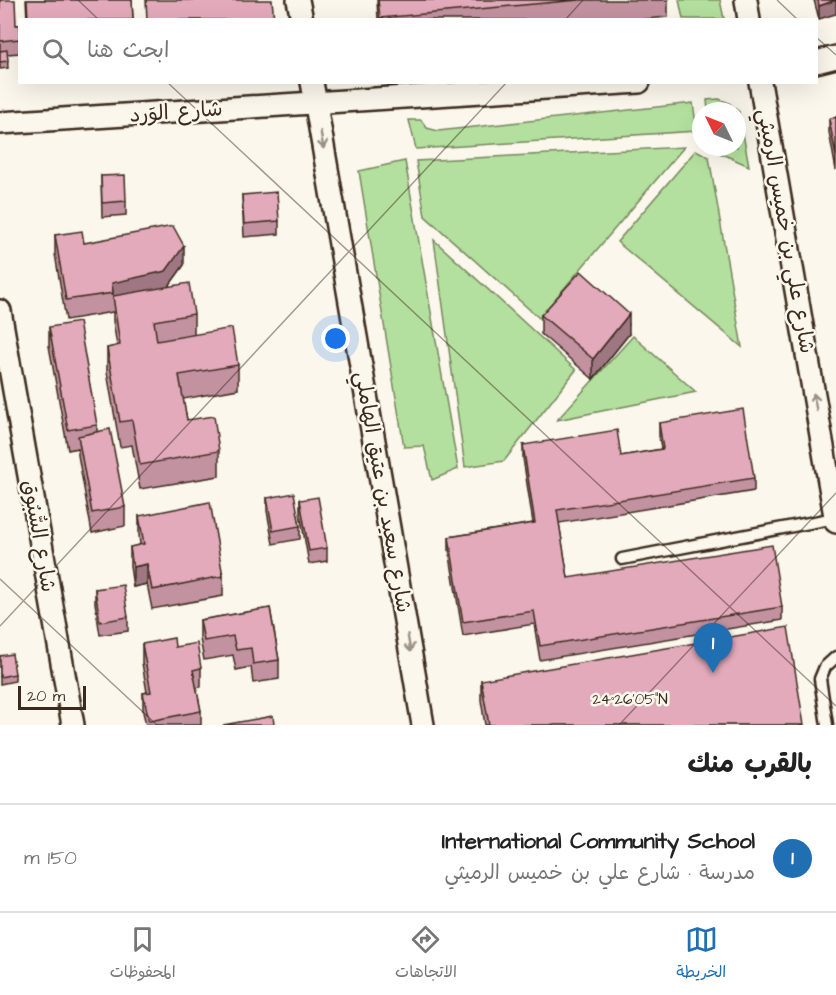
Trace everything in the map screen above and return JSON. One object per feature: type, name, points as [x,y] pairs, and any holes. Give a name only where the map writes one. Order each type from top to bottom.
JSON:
[{"type":"street","points":[[298,0],[302,18]]},
{"type":"street","points":[[746,0],[749,18]]},
{"type":"street","points":[[818,62],[836,57]]},
{"type":"street","name":"شارع الوَرد","points":[[0,123],[314,93],[580,84]]},
{"type":"street","name":"شارع علي بن خميس الرميثي","points":[[760,84],[836,520]]},
{"type":"street","name":"شارع سعيد بن عتيق الهاملي","points":[[314,93],[423,725]]},
{"type":"street","name":"شارع السُّبُوق","points":[[0,311],[73,725]]},
{"type":"lane","points":[[622,559],[836,520]]},
{"type":"lane","points":[[827,725],[820,679],[825,667],[836,657]]},
{"type":"green space","points":[[679,0],[720,0],[724,18],[683,18]]},
{"type":"green space","points":[[719,99],[726,102],[707,102],[707,100]]},
{"type":"green space","points":[[692,103],[692,131],[416,149],[409,120],[421,120],[427,128],[438,131]]},
{"type":"green space","points":[[684,147],[539,318],[425,216],[416,161]]},
{"type":"green space","points":[[746,150],[749,166],[726,156],[746,156]]},
{"type":"green space","points":[[692,155],[709,157],[742,347],[617,242]]},
{"type":"green space","points":[[405,161],[458,469],[432,480],[424,446],[404,447],[359,171]]},
{"type":"green space","points":[[434,240],[576,370],[504,461],[465,467]]},
{"type":"green space","points":[[633,336],[696,392],[557,420]]},
{"type":"building","points":[[0,0],[15,0],[18,39],[0,41]]},
{"type":"building","points":[[27,0],[132,0],[133,18],[28,18]]},
{"type":"building","points":[[146,0],[272,0],[274,18],[147,18]]},
{"type":"building","points":[[378,0],[579,0],[380,18]]},
{"type":"building","points":[[818,0],[836,0],[819,6]]},
{"type":"building","points":[[7,50],[8,61],[0,62],[0,51]]},
{"type":"building","points":[[836,117],[836,156],[829,119]]},
{"type":"building","points":[[125,175],[126,201],[102,203],[101,176]]},
{"type":"building","points":[[277,192],[279,221],[244,224],[242,195]]},
{"type":"building","points":[[173,226],[184,246],[166,271],[112,283],[113,293],[66,300],[55,235],[82,231],[84,243]]},
{"type":"building","points":[[581,271],[629,314],[593,359],[541,315]]},
{"type":"building","points":[[189,283],[194,314],[154,321],[157,341],[232,328],[238,365],[179,375],[187,420],[214,416],[219,451],[140,465],[132,420],[120,422],[107,348],[120,345],[113,296]]},
{"type":"building","points":[[79,322],[97,425],[68,430],[49,327]]},
{"type":"building","points":[[743,409],[754,478],[557,510],[568,578],[772,545],[782,607],[540,646],[534,611],[463,622],[449,537],[535,523],[523,445],[617,430],[621,456],[663,449],[659,423]]},
{"type":"building","points":[[110,429],[125,507],[92,513],[78,436]]},
{"type":"building","points":[[294,493],[300,526],[273,531],[267,498]]},
{"type":"building","points":[[318,497],[327,548],[309,551],[300,500]]},
{"type":"building","points":[[210,502],[223,576],[152,590],[147,564],[133,567],[130,547],[144,544],[139,516]]},
{"type":"building","points":[[123,585],[128,617],[100,622],[95,589]]},
{"type":"building","points":[[270,608],[279,660],[253,664],[251,648],[236,650],[233,636],[204,641],[200,620]]},
{"type":"building","points":[[788,627],[804,725],[489,725],[481,680]]},
{"type":"building","points":[[174,638],[175,647],[197,643],[201,668],[193,670],[201,711],[149,721],[143,693],[151,692],[142,644]]},
{"type":"building","points":[[12,654],[15,674],[0,677],[0,656]]},
{"type":"building","points":[[273,716],[274,725],[223,725]]},
{"type":"place","name":"International Community School","points":[[713,673]]}]
